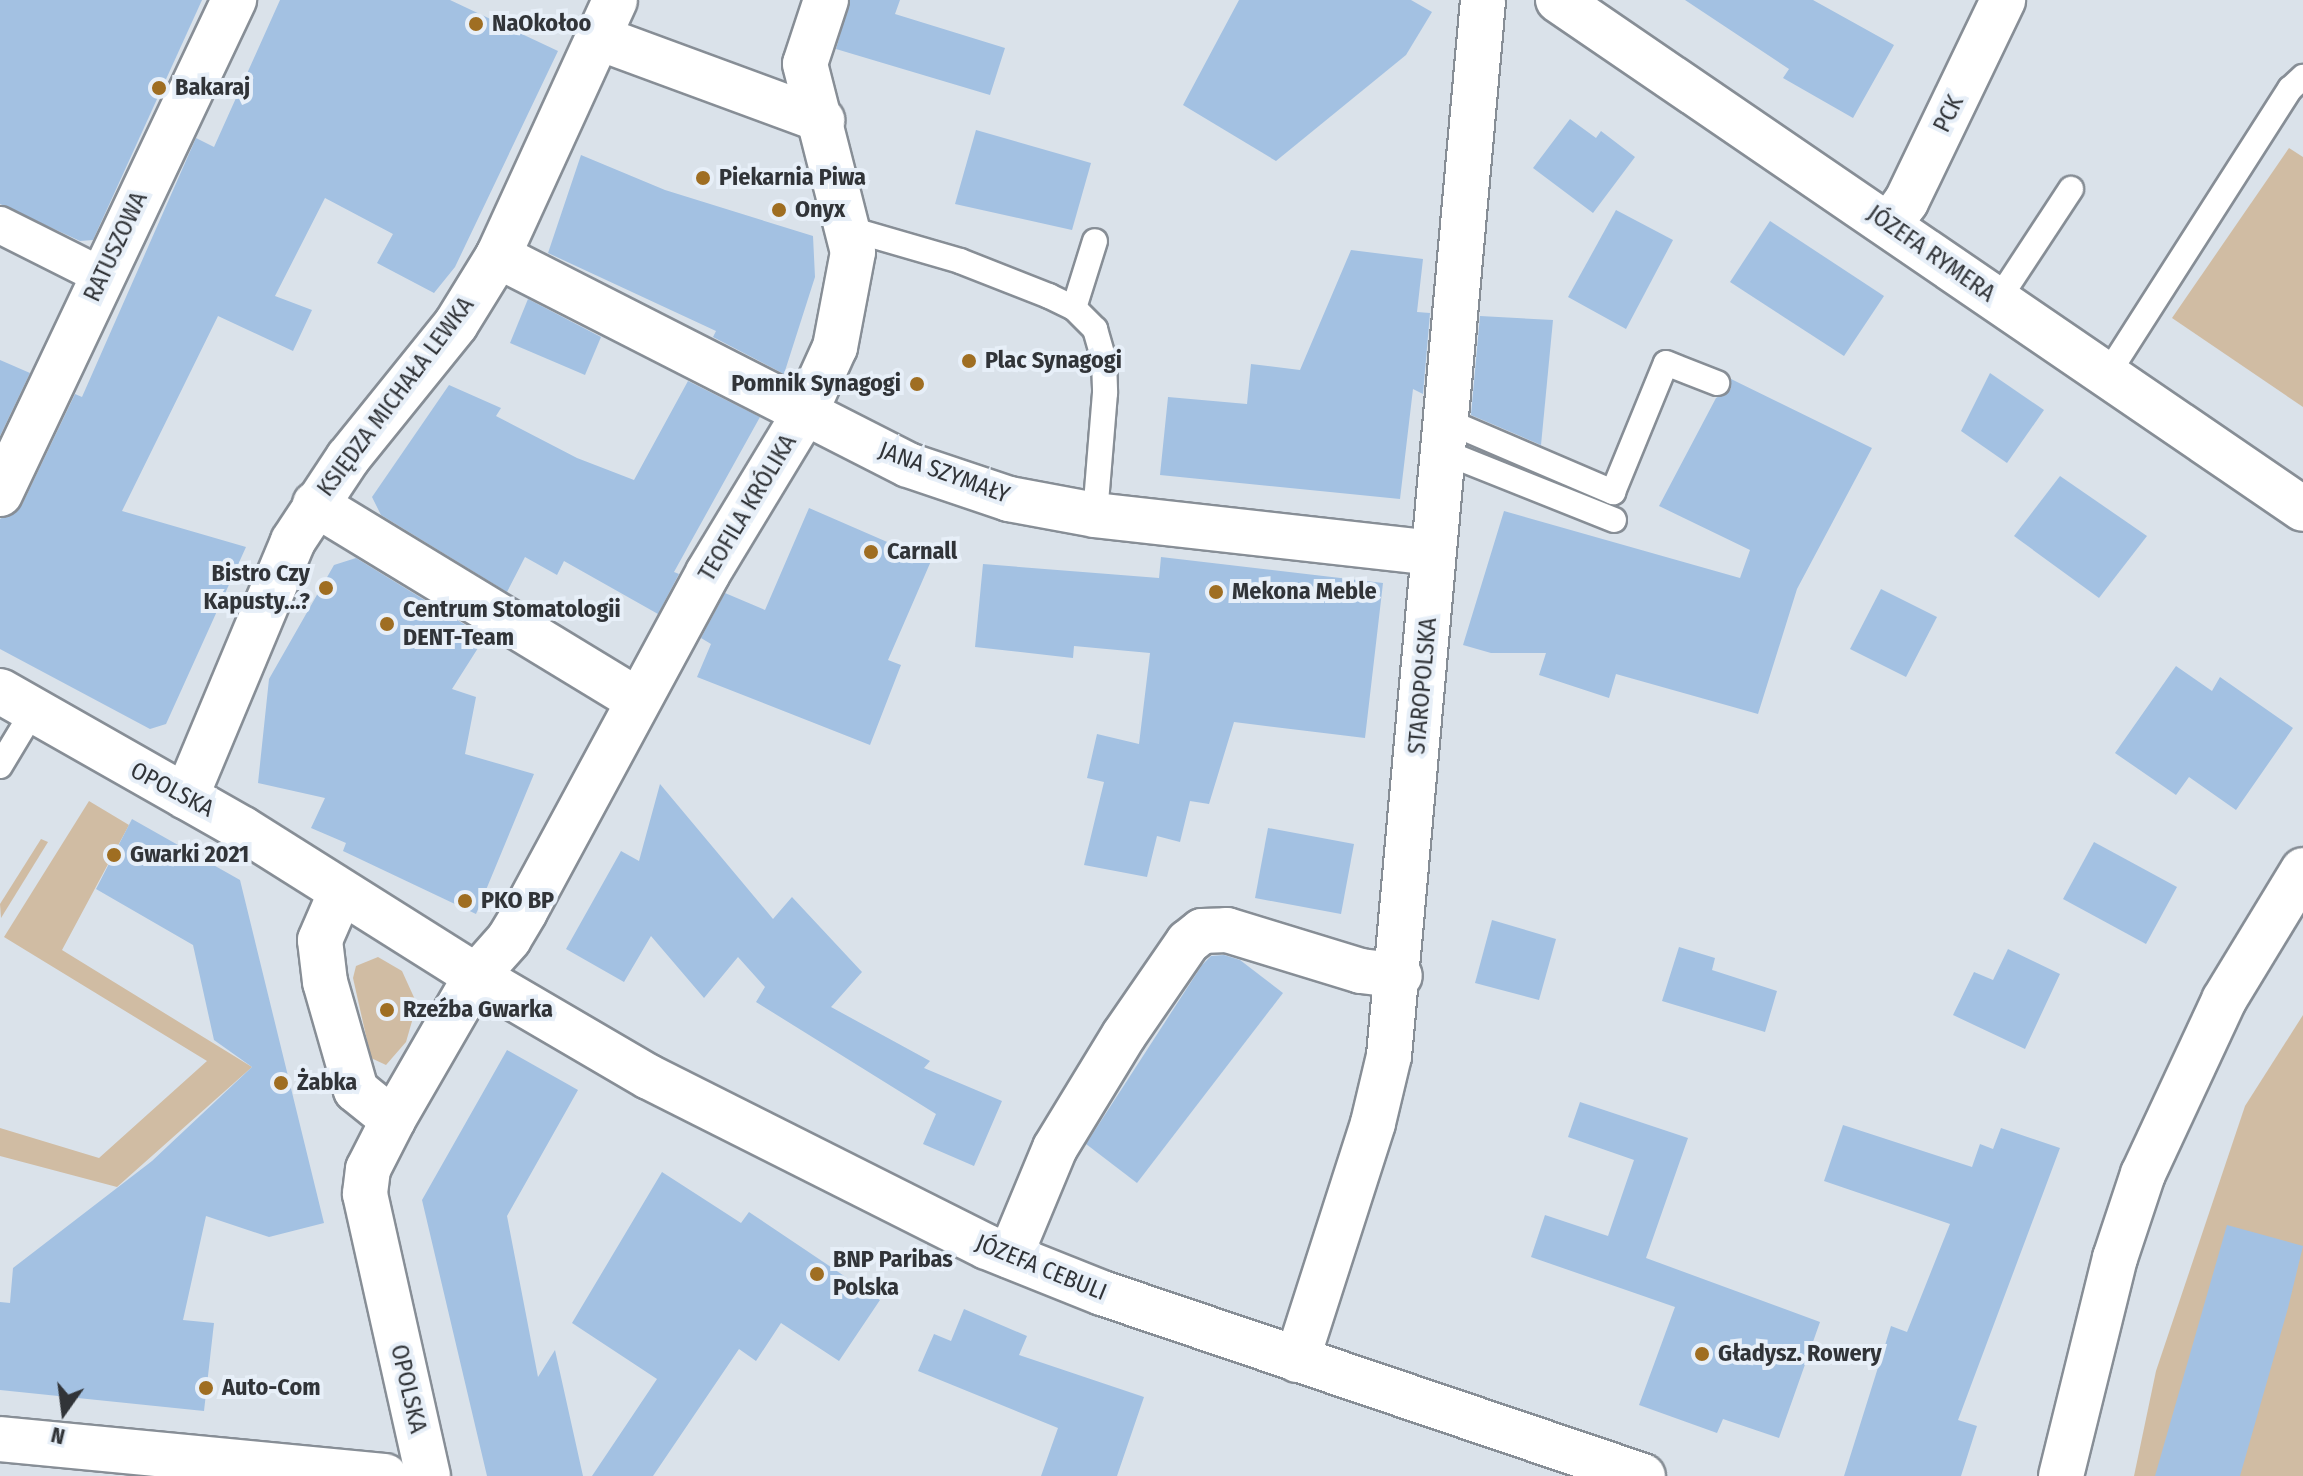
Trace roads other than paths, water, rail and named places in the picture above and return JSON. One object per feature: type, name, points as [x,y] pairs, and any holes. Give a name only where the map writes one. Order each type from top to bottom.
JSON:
[{"type":"street","name":"RATUSZOWA","points":[[0,494],[234,0]]},
{"type":"street","name":"TEOFILA KRÓLIKA","points":[[476,976],[509,939],[637,700],[806,411],[845,319],[853,252],[850,229],[805,64],[826,0]]},
{"type":"street","name":"STAROPOLSKA","points":[[1297,1360],[1373,1123],[1400,976],[1433,553],[1446,436],[1483,0]]},
{"type":"street","name":"JÓZEFA RYMERA","points":[[1558,0],[2303,509]]},
{"type":"street","name":"PCK","points":[[1889,225],[1906,202],[2003,0]]},
{"type":"street","points":[[607,19],[822,120]]},
{"type":"street","name":"KSIĘDZA MICHAŁA LEWKA","points":[[186,797],[253,626],[315,504],[456,324],[498,256],[607,19]]},
{"type":"street","points":[[0,225],[102,276]]},
{"type":"street","name":"JANA SZYMAŁY","points":[[498,256],[908,465],[1009,499],[1095,515],[1433,553]]},
{"type":"street","points":[[315,504],[637,700]]},
{"type":"street","name":"OPOLSKA","points":[[16,702],[186,797],[476,976],[368,1169],[365,1194],[428,1476]]},
{"type":"street","points":[[2061,1476],[2115,1258],[2143,1174],[2224,1000],[2303,870]]},
{"type":"street","points":[[340,894],[320,940],[325,982],[356,1090],[393,1120]]},
{"type":"street","points":[[1010,1256],[1055,1148],[1124,1035],[1188,942],[1202,931],[1227,930],[1361,971],[1400,976]]},
{"type":"street","name":"JÓZEFA CEBULI","points":[[476,976],[649,1077],[843,1179],[1010,1256],[1297,1360],[1643,1476]]},
{"type":"street","points":[[0,1439],[385,1476]]},
{"type":"lane","points":[[2107,375],[2290,89],[2303,77]]},
{"type":"lane","points":[[1998,300],[2071,189]]},
{"type":"lane","points":[[850,229],[960,261],[1074,308],[1095,329],[1104,360],[1095,515]]},
{"type":"lane","points":[[1074,308],[1095,241]]},
{"type":"lane","points":[[1446,436],[1613,492],[1666,363],[1717,383]]},
{"type":"lane","points":[[1446,436],[1614,520]]},
{"type":"lane","points":[[0,766],[16,702]]},
{"type":"place","name":"NaOkołoo","points":[[476,24]]},
{"type":"place","name":"Bakaraj","points":[[159,88]]},
{"type":"place","name":"Piekarnia Piwa","points":[[703,178]]},
{"type":"place","name":"Onyx","points":[[779,210]]},
{"type":"place","name":"Plac Synagogi","points":[[969,361]]},
{"type":"place","name":"Pomnik Synagogi","points":[[917,384]]},
{"type":"place","name":"Carnall","points":[[871,552]]},
{"type":"place","name":"Bistro Czy Kapusty…?","points":[[326,588]]},
{"type":"place","name":"Mekona Meble","points":[[1216,592]]},
{"type":"place","name":"Centrum Stomatologii DENT-Team","points":[[387,624]]},
{"type":"place","name":"Gwarki 2021","points":[[114,855]]},
{"type":"place","name":"PKO BP","points":[[465,901]]},
{"type":"place","name":"Rzeźba Gwarka","points":[[387,1010]]},
{"type":"place","name":"Żabka","points":[[281,1083]]},
{"type":"place","name":"BNP Paribas Polska","points":[[817,1274]]},
{"type":"place","name":"Gładysz. Rowery","points":[[1702,1354]]},
{"type":"place","name":"Auto-Com","points":[[206,1388]]}]
